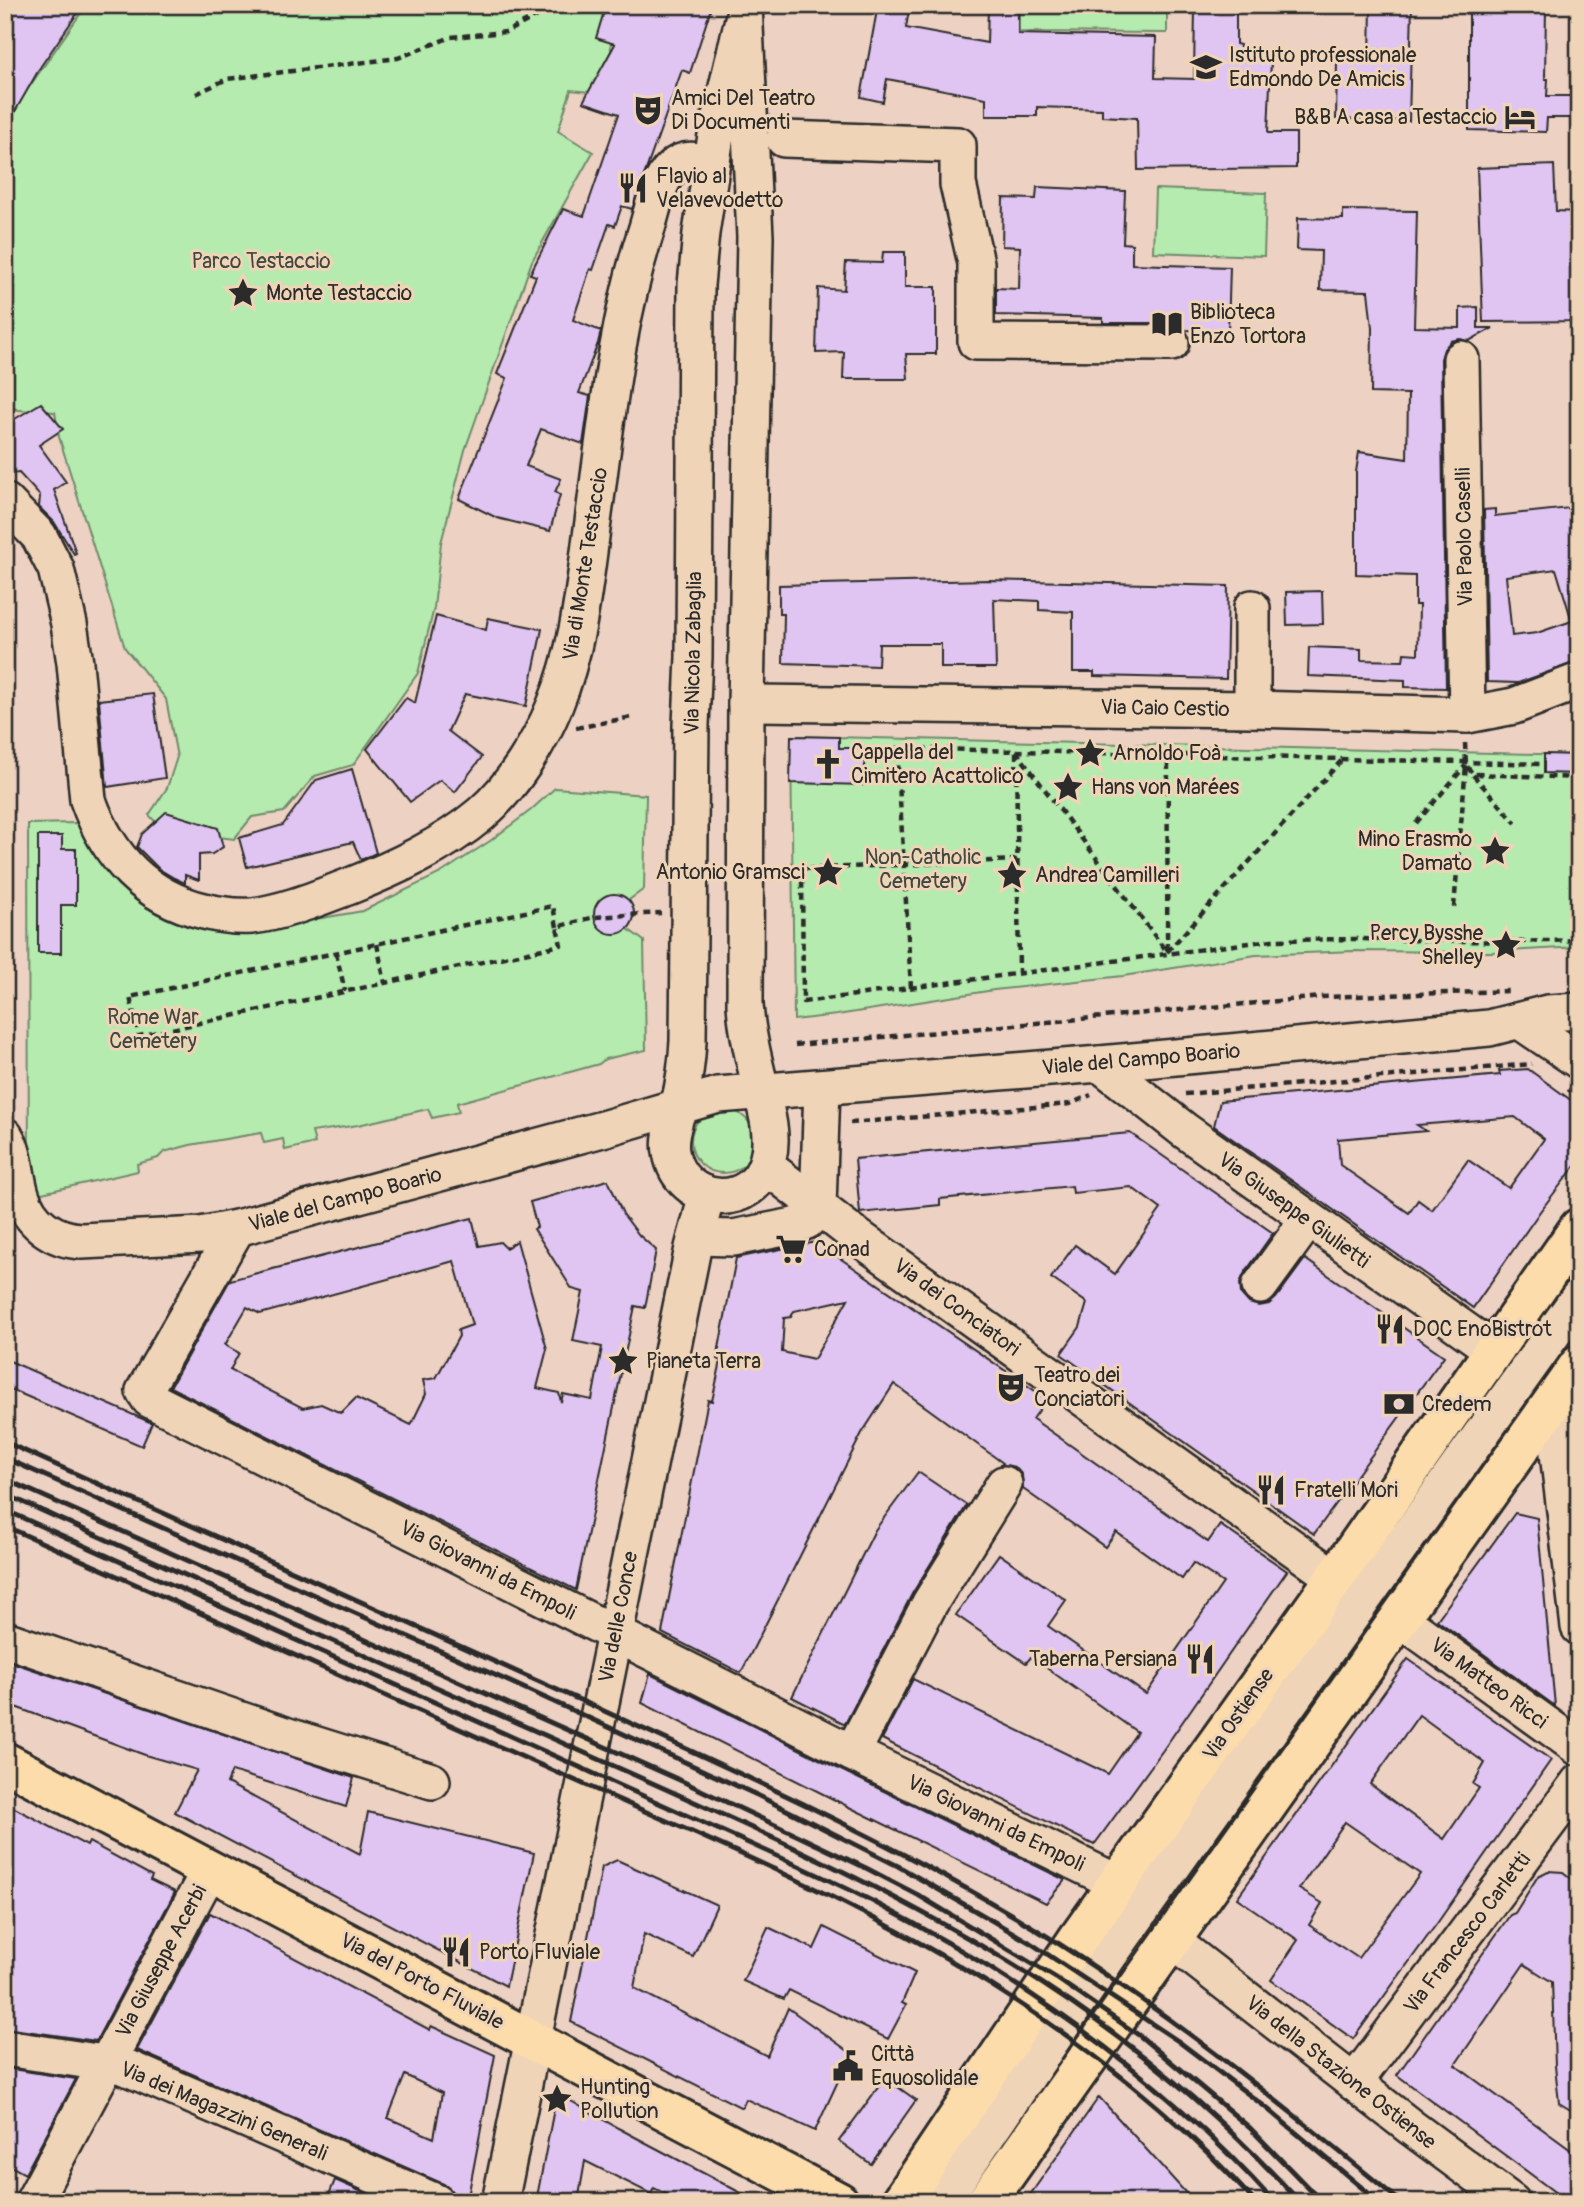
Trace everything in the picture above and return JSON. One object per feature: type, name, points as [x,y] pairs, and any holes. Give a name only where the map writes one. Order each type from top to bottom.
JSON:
[{"type":"main road","name":"Via Ostiense","points":[[920,2194],[1077,1940],[1335,1578],[1579,1228]]},
{"type":"main road","points":[[986,2202],[1579,1365]]},
{"type":"main road","name":"Via del Porto Fluviale","points":[[5,1762],[839,2202]]},
{"type":"street","name":"Via Nicola Zabaglia","points":[[679,1107],[688,1041],[696,285],[711,163],[744,10]]},
{"type":"street","name":"Via Nicola Zabaglia","points":[[744,10],[752,155],[754,286],[746,704],[745,1005],[747,1029],[761,1091]]},
{"type":"street","points":[[784,139],[958,145],[958,184],[976,263],[976,342],[1171,343]]},
{"type":"street","name":"Via di Monte Testaccio","points":[[12,514],[48,551],[56,569],[69,624],[79,700],[86,788],[94,817],[120,858],[149,888],[169,899],[214,914],[251,916],[299,904],[369,878],[434,846],[481,813],[504,788],[540,734],[568,673],[578,626],[616,356],[639,253],[666,175],[681,161],[698,160],[711,163]]},
{"type":"street","name":"Via Nicola Zabaglia","points":[[706,198],[725,207],[731,214],[737,230],[742,263],[754,286]]},
{"type":"street","name":"Via Paolo Caselli","points":[[1461,359],[1466,728]]},
{"type":"street","points":[[1252,608],[1252,709]]},
{"type":"street","name":"Via Caio Cestio","points":[[746,704],[1252,709],[1466,728],[1579,681]]},
{"type":"street","points":[[1521,1006],[1573,1074]]},
{"type":"street","name":"Viale del Campo Boario","points":[[761,1091],[1100,1078],[1489,1028],[1521,1006],[1548,1013],[1579,1011]]},
{"type":"street","name":"Via Giuseppe Giulietti","points":[[1100,1078],[1184,1130],[1493,1350]]},
{"type":"street","points":[[696,1237],[733,1238],[807,1221],[818,1207],[822,1087]]},
{"type":"street","points":[[761,1091],[770,1134],[769,1156],[755,1182],[742,1191],[723,1197],[707,1195],[685,1181],[673,1162],[671,1150],[671,1135],[679,1107],[718,1095],[761,1091]]},
{"type":"street","name":"Viale del Campo Boario","points":[[5,1136],[10,1145],[22,1198],[33,1218],[57,1236],[72,1241],[201,1236],[679,1107]]},
{"type":"street","name":"Via dei Conciatori","points":[[766,1166],[818,1207],[1335,1578]]},
{"type":"street","name":"Via delle Conce","points":[[500,2202],[696,1237],[707,1195]]},
{"type":"street","points":[[1260,1286],[1308,1220]]},
{"type":"street","name":"Via Giovanni da Empoli","points":[[237,1228],[144,1391],[149,1399],[852,1753],[1118,1883]]},
{"type":"street","name":"Via Ostiense","points":[[920,2194],[1034,2064],[1579,1297]]},
{"type":"street","points":[[1553,1401],[1579,1627]]},
{"type":"street","points":[[852,1753],[930,1603],[1004,1484]]},
{"type":"street","name":"Via Matteo Ricci","points":[[1399,1618],[1579,1748]]},
{"type":"street","points":[[5,1639],[285,1735],[432,1781]]},
{"type":"street","name":"Via Francesco Carletti","points":[[1354,2084],[1579,1782]]},
{"type":"street","name":"Via Giuseppe Acerbi","points":[[33,2202],[210,1869]]},
{"type":"street","name":"Via della Stazione Ostiense","points":[[1172,1941],[1354,2084],[1511,2202]]},
{"type":"street","name":"Via dei Magazzini Generali","points":[[5,2048],[123,2066],[436,2202]]},
{"type":"path","points":[[196,94],[227,79],[398,58],[451,37],[506,32],[558,5]]},
{"type":"path","points":[[540,734],[632,718]]},
{"type":"path","points":[[1454,906],[1466,764],[1466,728]]},
{"type":"path","points":[[911,988],[897,748],[1544,764]]},
{"type":"path","points":[[1016,751],[1019,972]]},
{"type":"path","points":[[1016,751],[1167,952]]},
{"type":"path","points":[[1167,952],[1168,755]]},
{"type":"path","points":[[1167,952],[1341,761]]},
{"type":"path","points":[[1466,764],[1516,823]]},
{"type":"path","points":[[1416,823],[1466,764]]},
{"type":"path","points":[[1473,774],[1579,778]]},
{"type":"path","points":[[1017,860],[802,869],[803,1002],[1272,940],[1579,940]]},
{"type":"path","points":[[553,906],[561,945],[139,1036],[131,997],[377,944],[553,906]]},
{"type":"path","points":[[557,927],[594,917],[662,913]]},
{"type":"path","points":[[377,944],[384,983]]},
{"type":"path","points":[[336,953],[345,991]]},
{"type":"path","points":[[795,1045],[1322,997],[1521,1006]]},
{"type":"path","points":[[1183,1094],[1534,1064]]},
{"type":"path","points":[[1573,1074],[1579,1096]]},
{"type":"path","points":[[849,1123],[1070,1104],[1100,1078]]},
{"type":"green space","name":"Parco Testaccio","points":[[93,5],[608,5],[611,51],[590,92],[571,90],[558,131],[593,152],[532,261],[465,450],[441,543],[434,608],[418,673],[353,765],[315,776],[284,812],[252,817],[234,839],[219,837],[190,819],[160,827],[149,815],[167,788],[177,757],[166,699],[125,648],[59,437],[55,412],[18,410],[5,404],[5,141],[18,103],[83,10]]},
{"type":"green space","points":[[1019,5],[1167,5],[1167,33],[1019,32]]},
{"type":"green space","points":[[1155,189],[1266,193],[1264,256],[1153,252]]},
{"type":"green space","name":"Non-Catholic Cemetery","points":[[791,736],[1579,755],[1579,947],[1491,952],[1354,951],[1256,955],[1123,976],[994,990],[794,1020]]},
{"type":"green space","name":"Rome War Cemetery","points":[[555,788],[646,795],[644,889],[629,900],[634,915],[628,929],[644,941],[646,1050],[605,1059],[599,1064],[457,1103],[459,1112],[432,1118],[428,1109],[312,1132],[315,1143],[285,1150],[283,1139],[264,1143],[261,1133],[190,1145],[164,1152],[158,1158],[137,1164],[138,1171],[29,1196],[28,824],[77,823],[98,857],[132,888],[293,923],[363,911],[441,873],[490,841]]},
{"type":"green space","points":[[717,1109],[729,1109],[746,1118],[753,1129],[753,1153],[746,1164],[729,1173],[717,1173],[705,1168],[696,1159],[691,1147],[691,1135],[696,1123],[705,1114]]},
{"type":"building","points":[[12,5],[83,5],[41,66],[5,129],[5,17]]},
{"type":"building","points":[[606,5],[712,5],[690,73],[682,70],[632,209],[622,206],[615,226],[609,224],[573,320],[601,331],[579,393],[590,396],[583,444],[541,429],[526,466],[561,479],[555,492],[560,495],[550,531],[497,518],[459,499],[507,378],[497,374],[536,276],[530,274],[563,209],[584,216],[619,114],[583,102],[615,44],[596,38]]},
{"type":"building","points":[[878,5],[909,10],[906,28],[987,43],[988,5],[1018,5],[1018,34],[1156,37],[1155,78],[1194,79],[1195,5],[1236,5],[1236,44],[1240,45],[1239,59],[1271,60],[1268,133],[1296,133],[1296,168],[1138,170],[1137,118],[1102,116],[1102,109],[1037,107],[1037,116],[986,116],[986,98],[887,79],[883,102],[861,97]]},
{"type":"building","name":"Istituto professionale Edmondo De Amicis","points":[[1371,5],[1412,5],[1409,121],[1336,119],[1337,60],[1370,60]]},
{"type":"building","points":[[1469,5],[1546,5],[1547,96],[1579,96],[1579,118],[1547,118],[1546,132],[1469,130]]},
{"type":"building","points":[[1554,165],[1556,211],[1579,212],[1578,321],[1483,322],[1477,168]]},
{"type":"building","points":[[1037,187],[1125,191],[1123,243],[1132,244],[1132,264],[1230,267],[1228,332],[1186,330],[1181,325],[1171,323],[1103,323],[1103,318],[996,315],[996,288],[1019,289],[1020,247],[1002,246],[1003,198],[1036,199]]},
{"type":"building","points":[[1343,210],[1417,211],[1414,327],[1460,328],[1460,308],[1478,307],[1478,328],[1493,328],[1469,341],[1451,341],[1444,349],[1441,359],[1446,688],[1405,687],[1405,680],[1308,676],[1309,647],[1361,649],[1361,660],[1403,661],[1404,653],[1418,654],[1419,605],[1415,605],[1415,576],[1356,574],[1356,472],[1359,452],[1407,459],[1408,394],[1371,393],[1372,328],[1368,291],[1320,290],[1321,251],[1297,250],[1298,218],[1343,219]]},
{"type":"building","points":[[883,252],[905,252],[905,287],[936,287],[936,354],[906,354],[908,379],[843,379],[844,352],[816,353],[818,288],[844,290],[846,262],[882,263]]},
{"type":"building","points":[[41,403],[63,429],[39,445],[66,482],[54,490],[76,553],[74,554],[54,522],[39,507],[40,496],[19,473],[5,474],[5,425]]},
{"type":"building","points":[[1579,507],[1579,661],[1518,683],[1487,682],[1484,510],[1495,509],[1495,516]],"holes":[[[1556,569],[1572,621],[1537,633],[1512,636],[1506,576]]]},
{"type":"building","points":[[988,580],[1228,586],[1226,679],[1094,676],[1094,672],[1073,672],[1073,612],[1039,610],[1039,601],[994,599],[996,668],[941,668],[941,644],[879,644],[878,666],[783,663],[784,614],[779,614],[779,585]]},
{"type":"building","points":[[1322,591],[1323,624],[1287,625],[1286,592]]},
{"type":"building","points":[[436,616],[486,630],[488,618],[542,629],[526,706],[465,694],[448,731],[482,757],[455,792],[440,780],[410,802],[367,749],[406,698],[415,703]]},
{"type":"building","points":[[153,694],[165,778],[107,787],[99,700]]},
{"type":"building","name":"Cappella del Cimitero Acattolico","points":[[791,736],[839,737],[839,748],[865,748],[865,785],[790,783]]},
{"type":"building","points":[[1544,754],[1579,755],[1579,774],[1544,773]]},
{"type":"building","points":[[352,769],[376,853],[361,860],[353,842],[247,867],[239,838],[283,825],[316,780]]},
{"type":"building","points":[[166,812],[218,828],[223,847],[212,854],[199,855],[199,880],[185,875],[185,883],[174,878],[159,869],[137,847],[142,834]]},
{"type":"building","points":[[38,836],[62,836],[62,849],[76,849],[76,905],[61,905],[61,953],[38,953]]},
{"type":"building","points":[[614,894],[622,895],[628,900],[633,906],[633,922],[628,928],[622,933],[614,934],[606,933],[600,928],[595,922],[594,914],[595,906],[600,900],[606,895]]},
{"type":"building","points":[[1528,1069],[1579,1106],[1579,1161],[1541,1210],[1473,1308],[1214,1126],[1220,1101],[1500,1075],[1499,1071]],"holes":[[[1515,1117],[1544,1139],[1509,1188],[1468,1160],[1432,1210],[1418,1200],[1409,1213],[1340,1165],[1338,1139],[1426,1131],[1417,1125]]]},
{"type":"building","points":[[1130,1133],[1273,1233],[1240,1283],[1241,1294],[1249,1303],[1259,1306],[1269,1304],[1305,1259],[1444,1356],[1314,1534],[1061,1354],[1080,1327],[1087,1303],[1051,1278],[1075,1245],[1115,1274],[1161,1209],[1131,1187],[1073,1193],[1072,1186],[940,1199],[940,1205],[860,1213],[855,1159]]},
{"type":"building","points":[[608,1180],[623,1214],[639,1235],[656,1250],[645,1308],[635,1306],[576,1590],[170,1387],[230,1280],[472,1218],[479,1246],[500,1242],[506,1248],[517,1241],[547,1349],[537,1388],[559,1393],[561,1402],[563,1394],[592,1400],[602,1347],[573,1341],[583,1292],[572,1289],[534,1229],[537,1227],[530,1202]],"holes":[[[454,1261],[472,1325],[458,1330],[459,1336],[436,1378],[423,1380],[426,1394],[411,1425],[356,1398],[341,1413],[321,1404],[303,1408],[230,1370],[239,1353],[225,1345],[247,1307],[260,1314]]]},
{"type":"building","points":[[816,1242],[1047,1399],[1033,1419],[1208,1542],[1220,1525],[1287,1571],[1094,1845],[882,1739],[913,1679],[1108,1774],[1137,1732],[1031,1657],[1026,1663],[956,1615],[999,1554],[1066,1600],[1048,1626],[1146,1694],[1223,1583],[1193,1563],[1182,1579],[1116,1532],[1105,1547],[1023,1489],[1022,1475],[1015,1467],[1001,1465],[1003,1463],[894,1384],[862,1433],[741,1673],[662,1633],[708,1400],[712,1401],[721,1361],[717,1359],[736,1258]],"holes":[[[848,1299],[814,1359],[782,1352],[784,1318],[791,1317],[794,1311]]]},
{"type":"building","points":[[5,1359],[152,1423],[142,1446],[5,1387]]},
{"type":"building","points":[[918,1472],[967,1505],[912,1594],[845,1724],[792,1697],[875,1530]]},
{"type":"building","points":[[1515,1513],[1537,1518],[1555,1706],[1437,1620]]},
{"type":"building","points":[[1408,1659],[1551,1760],[1353,2039],[1271,1980],[1298,1940],[1237,1898]],"holes":[[[1419,1715],[1485,1763],[1473,1784],[1479,1788],[1444,1839],[1370,1784]],[[1345,1822],[1420,1874],[1358,1958],[1309,1925],[1322,1903],[1299,1889]]]},
{"type":"building","points":[[5,1660],[354,1778],[346,1807],[232,1771],[227,1783],[360,1854],[368,1812],[534,1853],[506,1986],[175,1812],[197,1770],[145,1755],[10,1705],[11,1701],[5,1699]]},
{"type":"building","points":[[650,1674],[1065,1880],[1046,1903],[851,1808],[642,1703]]},
{"type":"building","points":[[5,1803],[87,1846],[89,1842],[152,1876],[150,1880],[175,1892],[96,2041],[5,2028]]},
{"type":"building","points":[[617,1860],[717,1905],[693,1957],[644,1934],[634,1988],[767,2056],[788,2008],[851,2053],[815,2131],[746,2099],[742,2108],[571,2022],[602,1867]]},
{"type":"building","points":[[1548,1871],[1563,1872],[1579,1885],[1579,2115],[1559,2103],[1552,1982],[1524,1964],[1455,2065],[1579,2156],[1579,2202],[1564,2199],[1397,2075],[1510,1915],[1515,1913],[1538,1876]]},
{"type":"building","points":[[210,1913],[430,2030],[431,2026],[495,2055],[468,2197],[454,2194],[444,2184],[137,2050]],"holes":[[[405,2075],[442,2093],[434,2138],[388,2118]]]},
{"type":"building","points":[[768,1927],[814,1949],[824,1927],[915,1973],[902,2003],[906,2005],[888,2039],[789,1990],[784,1999],[743,1981]]},
{"type":"building","points":[[5,2068],[76,2079],[25,2174],[5,2163]]},
{"type":"building","points":[[885,2078],[916,2100],[871,2164],[839,2141]]},
{"type":"building","points":[[557,2093],[758,2202],[682,2202],[654,2188],[651,2194],[585,2161],[578,2202],[536,2202]]},
{"type":"building","points":[[1099,2097],[1194,2202],[1025,2202]]},
{"type":"building","points":[[335,2180],[385,2202],[326,2202]]},
{"type":"railway","points":[[5,1442],[699,1754],[806,1805],[963,1886],[1065,1948],[1165,2016],[1260,2088],[1401,2202]]},
{"type":"railway","points":[[5,1458],[497,1676],[759,1796],[898,1866],[1029,1942],[1178,2041],[1264,2106],[1379,2202]]},
{"type":"railway","points":[[5,1479],[684,1782],[918,1895],[1056,1978],[1140,2036],[1250,2128],[1322,2202]]},
{"type":"railway","points":[[5,1494],[732,1819],[903,1902],[1013,1965],[1091,2017],[1200,2104],[1300,2202]]},
{"type":"railway","points":[[5,1510],[765,1850],[872,1901],[982,1963],[1086,2033],[1184,2113],[1274,2202]]},
{"type":"railway","points":[[5,1526],[800,1881],[929,1948],[1030,2010],[1126,2080],[1171,2118],[1255,2202]]},
{"type":"place","name":"Istituto professionale Edmondo De Amicis","points":[[1206,67]]},
{"type":"place","name":"Amici Del Teatro Di Documenti","points":[[648,110]]},
{"type":"place","name":"B&B A casa a Testaccio","points":[[1520,117]]},
{"type":"place","name":"Flavio al Velavevodetto","points":[[633,188]]},
{"type":"place","name":"Monte Testaccio","points":[[243,293]]},
{"type":"place","name":"Biblioteca Enzo Tortora","points":[[1167,324]]},
{"type":"place","name":"Arnoldo Foà","points":[[1090,753]]},
{"type":"place","name":"Cappella del Cimitero Acattolico","points":[[828,764]]},
{"type":"place","name":"Hans von Marées","points":[[1068,787]]},
{"type":"place","name":"Mino Erasmo Damato","points":[[1495,851]]},
{"type":"place","name":"Antonio Gramsci","points":[[828,872]]},
{"type":"place","name":"Andrea Camilleri","points":[[1012,875]]},
{"type":"place","name":"Percy Bysshe Shelley","points":[[1506,945]]},
{"type":"place","name":"Conad","points":[[791,1249]]},
{"type":"place","name":"DOC EnoBistrot","points":[[1390,1329]]},
{"type":"place","name":"Pianeta Terra","points":[[623,1361]]},
{"type":"place","name":"Teatro dei Conciatori","points":[[1011,1387]]},
{"type":"place","name":"Credem","points":[[1399,1404]]},
{"type":"place","name":"Fratelli Mori","points":[[1271,1490]]},
{"type":"place","name":"Taberna Persiana","points":[[1200,1659]]},
{"type":"place","name":"Porto Fluviale","points":[[456,1952]]},
{"type":"place","name":"Città Equosolidale","points":[[848,2066]]},
{"type":"place","name":"Hunting Pollution","points":[[557,2099]]}]
